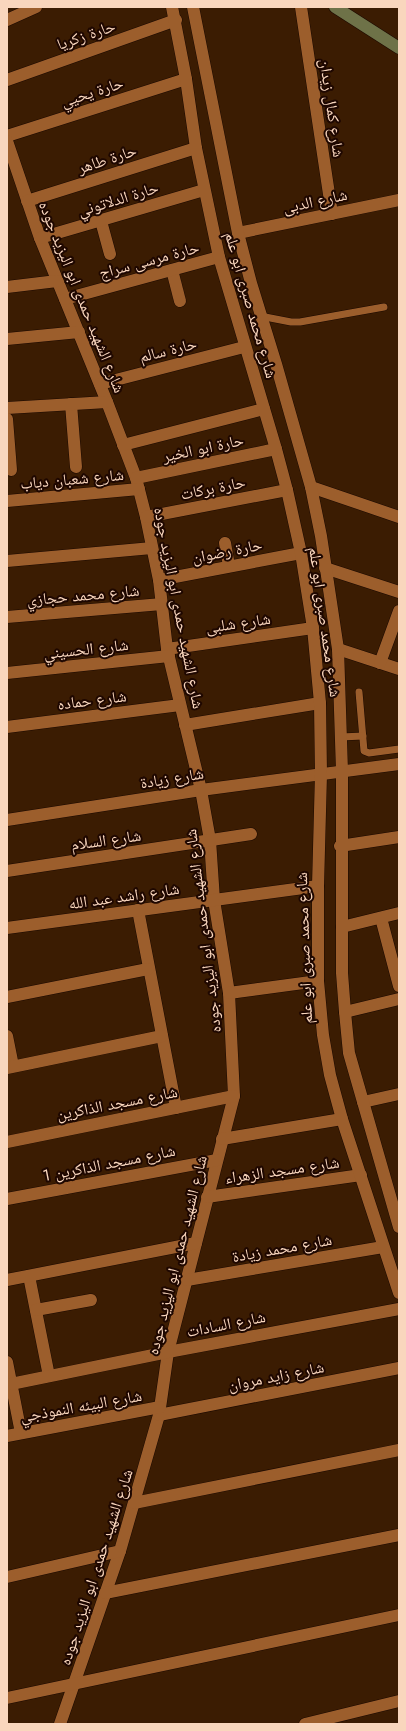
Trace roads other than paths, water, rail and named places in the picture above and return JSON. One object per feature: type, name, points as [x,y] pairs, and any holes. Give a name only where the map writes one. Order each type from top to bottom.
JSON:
[{"type":"main road","points":[[335,7],[399,48]]},
{"type":"street","points":[[7,20],[36,7]]},
{"type":"street","name":"شارع محمد صبرى ابو علم","points":[[172,7],[176,20],[196,148],[219,257],[244,347],[276,449],[301,553],[313,628],[320,703],[321,774],[318,886],[318,981],[323,1036],[330,1075],[342,1119],[399,1293]]},
{"type":"street","name":"شارع محمد صبرى ابو علم","points":[[193,7],[238,233],[260,316],[311,487],[325,568],[338,649],[342,771],[340,846],[344,1012],[349,1054],[399,1227]]},
{"type":"street","name":"شارع كمال زيدان","points":[[301,7],[332,214]]},
{"type":"street","name":"حارة زكريا","points":[[7,80],[176,20]]},
{"type":"street","name":"حارة يحيي","points":[[7,136],[186,79]]},
{"type":"street","name":"شارع الشهيد حمدى ابو اليزيد جوده","points":[[7,141],[13,176],[27,201],[57,282],[100,384],[137,483],[146,517],[159,580],[168,653],[201,790],[210,840],[214,900],[229,993],[234,1096],[168,1352],[160,1411],[120,1551],[76,1683],[60,1724]]},
{"type":"street","name":"حارة طاهر","points":[[27,201],[196,148]]},
{"type":"street","name":"حارة الدلاتوني","points":[[40,238],[204,190]]},
{"type":"street","name":"شارع الدبى","points":[[238,233],[399,200]]},
{"type":"street","points":[[101,221],[110,254]]},
{"type":"street","name":"حارة مرسى سراج","points":[[65,300],[219,257]]},
{"type":"street","points":[[172,270],[180,301]]},
{"type":"street","points":[[7,287],[57,282]]},
{"type":"street","points":[[7,339],[79,332]]},
{"type":"street","name":"حارة سالم","points":[[100,384],[244,347]]},
{"type":"street","points":[[7,408],[107,402]]},
{"type":"street","points":[[71,404],[76,467]]},
{"type":"street","points":[[123,445],[264,409]]},
{"type":"street","points":[[7,419],[11,470]]},
{"type":"street","name":"حارة ابو الخير","points":[[137,483],[276,449]]},
{"type":"street","name":"شارع شعبان دياب","points":[[7,501],[137,483]]},
{"type":"street","points":[[311,487],[399,517]]},
{"type":"street","name":"حارة بركات","points":[[146,517],[287,490]]},
{"type":"street","points":[[225,543],[229,566]]},
{"type":"street","points":[[7,561],[152,548]]},
{"type":"street","name":"حارة رضوان","points":[[159,580],[301,553]]},
{"type":"street","points":[[325,568],[399,592]]},
{"type":"street","name":"شارع محمد حجازي","points":[[7,617],[162,604]]},
{"type":"street","points":[[380,663],[399,611]]},
{"type":"street","name":"شارع شلبى","points":[[168,653],[313,628]]},
{"type":"street","points":[[338,649],[399,669]]},
{"type":"street","name":"شارع الحسيني","points":[[7,673],[168,653]]},
{"type":"street","points":[[185,725],[320,703]]},
{"type":"street","name":"شارع حماده","points":[[7,727],[180,705]]},
{"type":"street","name":"شارع زيادة","points":[[7,820],[201,790],[399,764]]},
{"type":"street","name":"شارع السلام","points":[[7,871],[251,834]]},
{"type":"street","points":[[340,846],[399,837]]},
{"type":"street","name":"شارع راشد عبد الله","points":[[7,928],[318,886]]},
{"type":"street","points":[[138,910],[176,1108]]},
{"type":"street","points":[[342,927],[399,913]]},
{"type":"street","points":[[381,918],[399,986]]},
{"type":"street","points":[[7,997],[148,968]]},
{"type":"street","points":[[229,993],[318,981]]},
{"type":"street","points":[[344,1012],[399,999]]},
{"type":"street","points":[[7,1036],[10,1067],[162,1036]]},
{"type":"street","points":[[363,1102],[399,1094]]},
{"type":"street","name":"شارع مسجد الذاكرين","points":[[7,1142],[234,1096]]},
{"type":"street","points":[[222,1139],[342,1119]]},
{"type":"street","name":"شارع مسجد الذاكرين 1","points":[[7,1199],[217,1160]]},
{"type":"street","name":"شارع مسجد الزهراء","points":[[207,1197],[361,1175]]},
{"type":"street","points":[[7,1280],[196,1243]]},
{"type":"street","name":"شارع محمد زيادة","points":[[187,1280],[383,1247]]},
{"type":"street","points":[[29,1276],[49,1376]]},
{"type":"street","points":[[36,1310],[91,1300]]},
{"type":"street","name":"شارع السادات","points":[[11,1384],[168,1352],[399,1308]]},
{"type":"street","points":[[7,1362],[21,1433]]},
{"type":"street","name":"شارع زايد مروان","points":[[160,1411],[399,1368]]},
{"type":"street","name":"شارع البيئه النموذجي","points":[[7,1436],[160,1411]]},
{"type":"street","points":[[134,1503],[399,1450]]},
{"type":"street","points":[[105,1593],[399,1535]]},
{"type":"street","points":[[7,1577],[120,1551]]},
{"type":"street","points":[[7,1698],[399,1616]]},
{"type":"street","points":[[304,1724],[399,1701]]},
{"type":"lane","points":[[260,316],[300,322],[384,307]]},
{"type":"lane","points":[[359,692],[364,748],[367,752],[399,749]]},
{"type":"lane","points":[[341,738],[362,736]]}]
